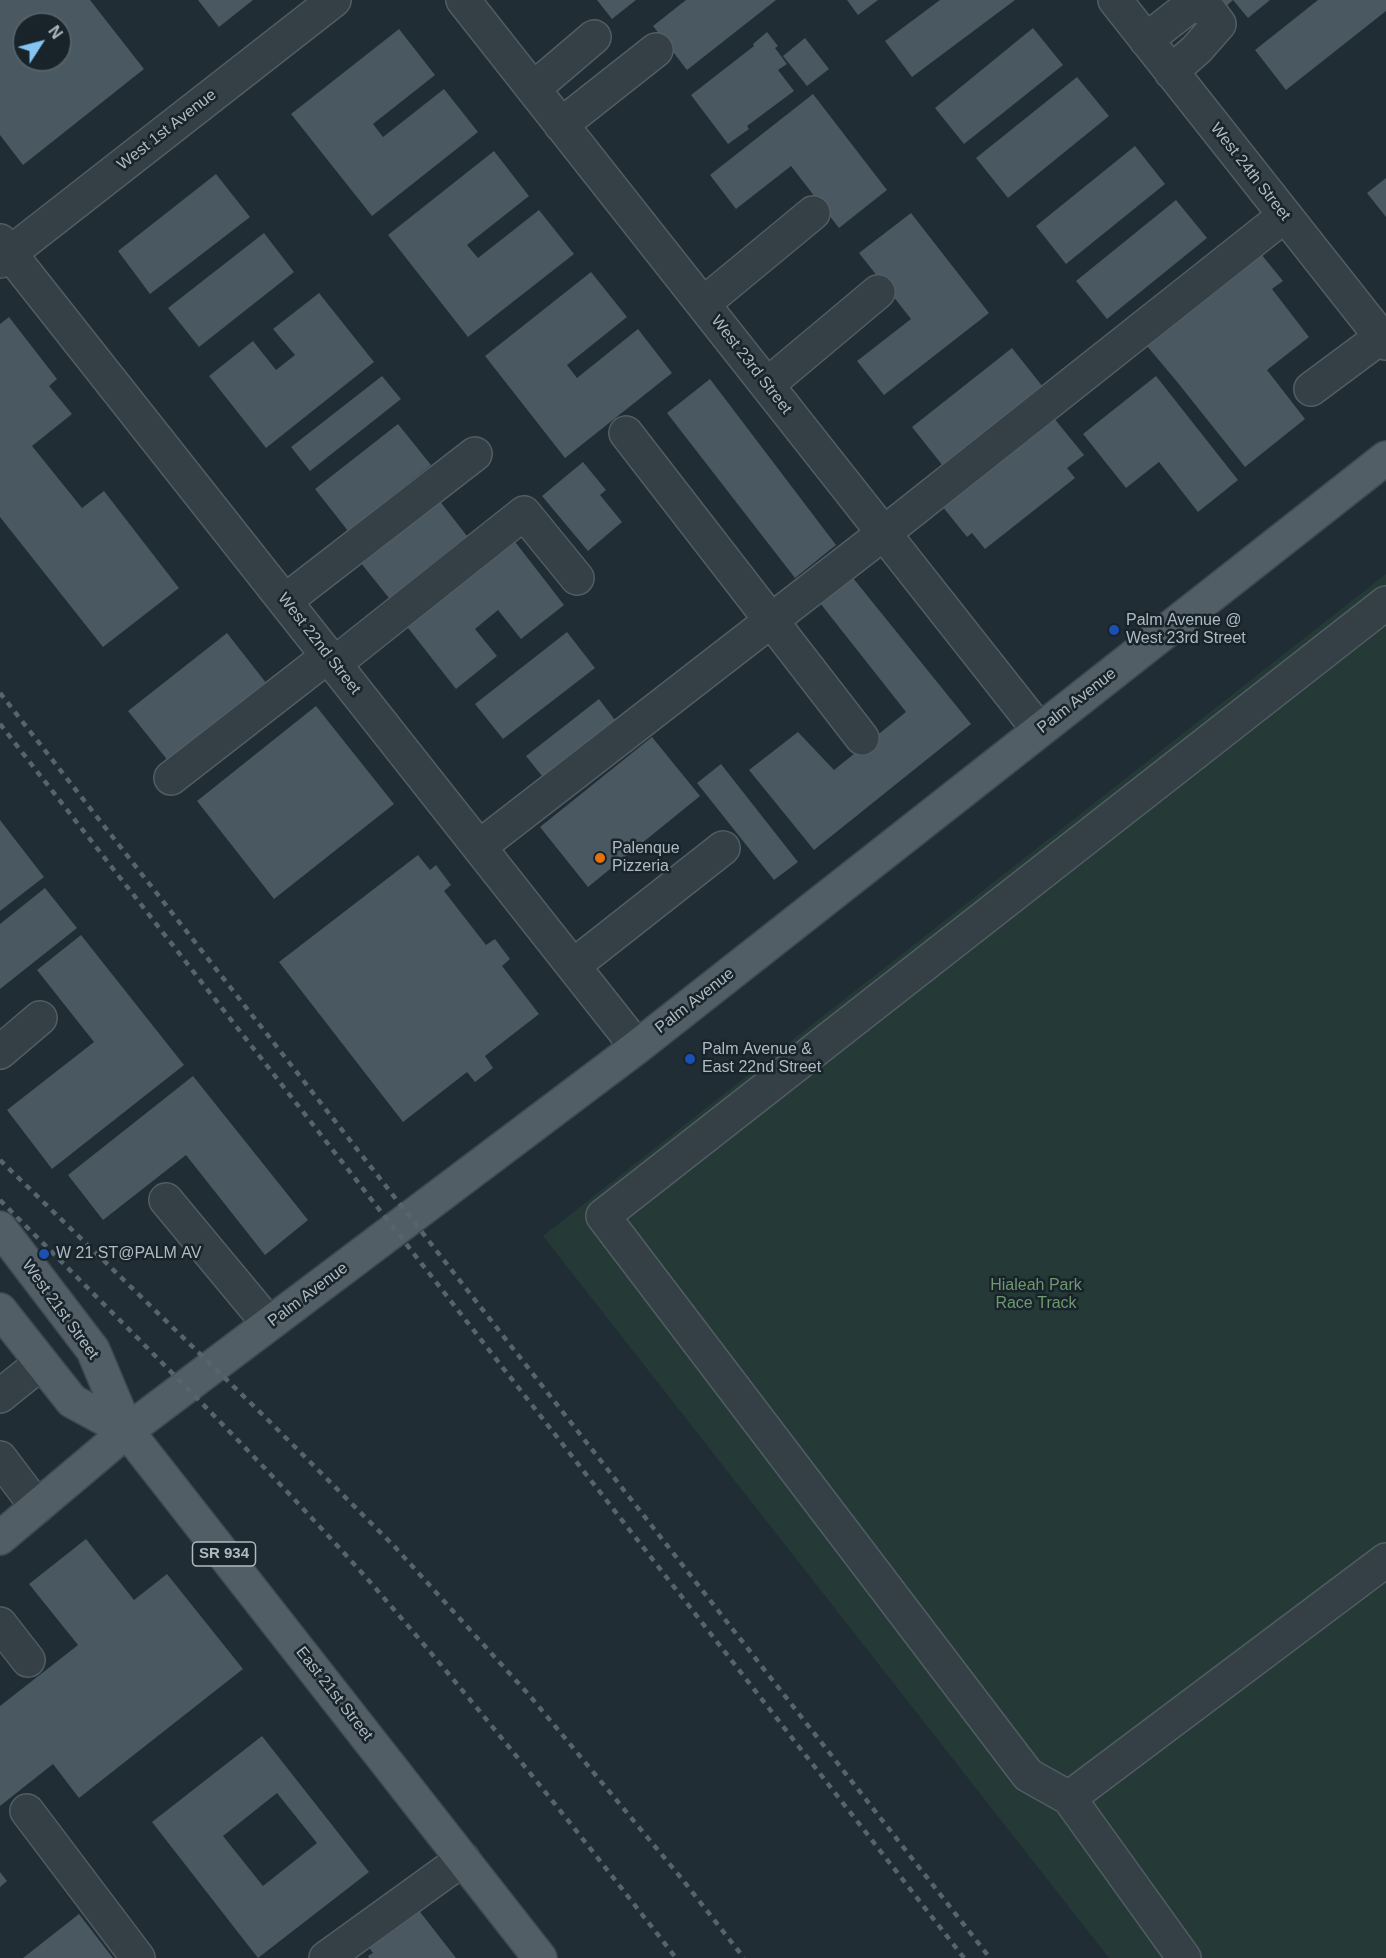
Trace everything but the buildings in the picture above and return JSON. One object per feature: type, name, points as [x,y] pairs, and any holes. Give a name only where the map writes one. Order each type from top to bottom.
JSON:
[{"type":"main road","name":"Palm Avenue","points":[[0,1538],[127,1431],[637,1047],[1386,458]]},
{"type":"main road","name":"West 21st Street","points":[[0,1228],[93,1350],[127,1431]]},
{"type":"main road","name":"SR 934","points":[[0,1310],[72,1401],[127,1431]]},
{"type":"main road","name":"East 21st Street","points":[[127,1431],[540,1958]]},
{"type":"street","name":"West 1st Avenue","points":[[3,251],[334,0]]},
{"type":"street","name":"West 24th Street","points":[[1115,0],[1383,340]]},
{"type":"street","name":"West 23rd Street","points":[[472,3],[561,125],[1039,730]]},
{"type":"street","points":[[1146,40],[1191,5],[1208,9],[1219,24],[1197,49],[1171,72]]},
{"type":"street","points":[[533,89],[594,37]]},
{"type":"street","points":[[561,125],[656,50]]},
{"type":"street","points":[[703,304],[813,213]]},
{"type":"street","points":[[479,847],[884,533],[1284,216]]},
{"type":"street","name":"West 22nd Street","points":[[3,251],[285,601],[637,1047]]},
{"type":"street","points":[[767,385],[878,292]]},
{"type":"street","points":[[1311,389],[1383,340]]},
{"type":"street","points":[[626,433],[862,738]]},
{"type":"street","points":[[285,601],[475,453]]},
{"type":"street","points":[[171,778],[524,513],[577,578]]},
{"type":"street","points":[[1184,1958],[1069,1798],[1028,1775],[603,1216],[1386,603]]},
{"type":"street","points":[[573,966],[723,848]]},
{"type":"street","points":[[0,1052],[40,1018]]},
{"type":"street","points":[[166,1200],[269,1324]]},
{"type":"street","points":[[0,1396],[41,1363]]},
{"type":"street","points":[[0,1458],[37,1507]]},
{"type":"street","points":[[1069,1798],[1386,1560]]},
{"type":"street","points":[[0,1624],[28,1660]]},
{"type":"street","points":[[27,1811],[138,1958]]},
{"type":"street","points":[[326,1958],[463,1859]]},
{"type":"green space","name":"Hialeah Park Race Track","points":[[1386,574],[1386,1958],[1109,1958],[543,1236]]},
{"type":"railway","points":[[0,693],[990,1958]]},
{"type":"railway","points":[[0,724],[964,1958]]},
{"type":"railway","points":[[0,1160],[263,1415],[394,1546],[530,1696],[682,1879],[744,1958]]},
{"type":"railway","points":[[0,1200],[229,1431],[363,1574],[444,1668],[676,1958]]},
{"type":"place","name":"Palm Avenue @ West 23rd Street","points":[[1114,630]]},
{"type":"place","name":"Palenque Pizzeria","points":[[600,858]]},
{"type":"place","name":"Palm Avenue & East 22nd Street","points":[[690,1059]]},
{"type":"place","name":"W 21 ST@PALM AV","points":[[44,1254]]}]
